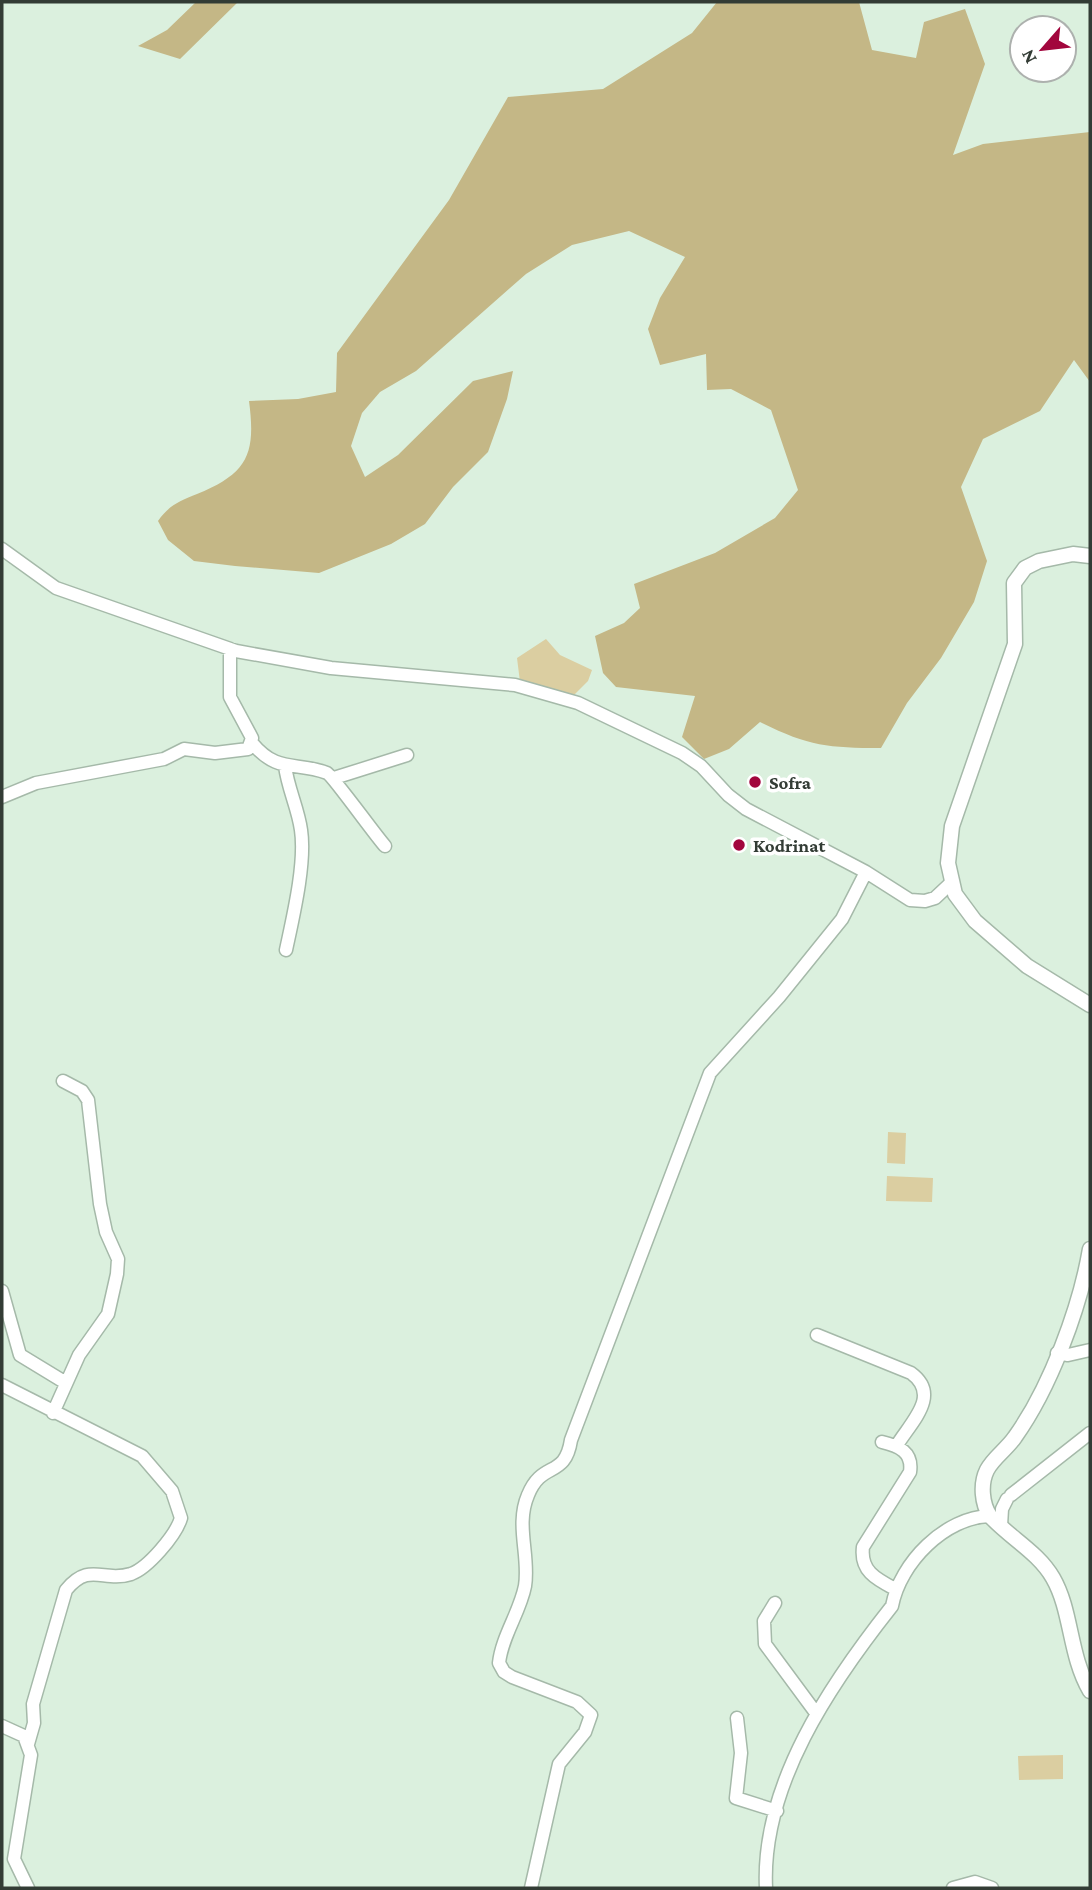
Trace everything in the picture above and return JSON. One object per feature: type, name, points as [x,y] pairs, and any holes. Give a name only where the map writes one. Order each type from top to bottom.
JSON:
[{"type":"main road","points":[[1090,556],[1073,554],[1039,561],[1025,568],[1014,583],[1015,644],[952,826],[948,863],[951,883],[962,907],[1027,966],[1090,1005]]},
{"type":"main road","points":[[1090,1254],[1083,1287],[1057,1353],[1014,1437],[987,1470],[983,1490],[984,1506],[996,1521],[1046,1567],[1054,1580],[1074,1656],[1090,1691]]},
{"type":"street","points":[[2,549],[56,588],[230,649],[331,668],[515,685],[578,704],[682,754],[701,766],[728,795],[746,809],[866,872],[901,895],[918,901],[935,898],[951,883]]},
{"type":"street","points":[[230,649],[230,697],[252,743],[264,757],[285,766],[327,773],[334,778],[354,810],[385,846]]},
{"type":"street","points":[[2,797],[36,783],[164,758],[184,749],[215,753],[241,751],[252,743]]},
{"type":"street","points":[[334,778],[407,755]]},
{"type":"street","points":[[285,766],[287,785],[302,832],[296,901],[286,950]]},
{"type":"street","points":[[530,1888],[559,1764],[585,1732],[591,1715],[577,1702],[512,1677],[504,1672],[499,1663],[525,1587],[522,1536],[526,1499],[541,1475],[564,1464],[568,1457],[571,1440],[612,1324],[710,1073],[779,997],[842,919],[866,872]]},
{"type":"street","points":[[53,1413],[79,1355],[111,1306],[118,1258],[106,1232],[100,1204],[88,1100],[82,1091],[63,1082]]},
{"type":"street","points":[[2,1291],[20,1355],[66,1383]]},
{"type":"street","points":[[817,1335],[911,1373],[921,1381],[926,1390],[925,1400],[897,1445]]},
{"type":"street","points":[[1057,1353],[1068,1355],[1090,1350]]},
{"type":"street","points":[[2,1385],[142,1456],[172,1491],[181,1518],[170,1539],[139,1569],[118,1575],[86,1574],[75,1580],[66,1590],[33,1704],[34,1723],[28,1744]]},
{"type":"street","points":[[766,1888],[768,1854],[777,1811],[794,1761],[816,1713],[892,1606],[895,1590],[914,1560],[937,1538],[979,1516],[996,1521],[1009,1497],[1090,1433]]},
{"type":"street","points":[[882,1442],[897,1445],[911,1463],[910,1472],[863,1547],[862,1559],[866,1570],[895,1590]]},
{"type":"street","points":[[775,1603],[764,1621],[765,1644],[816,1713]]},
{"type":"street","points":[[737,1718],[741,1753],[736,1798],[777,1811]]},
{"type":"street","points":[[2,1726],[24,1736],[28,1744],[30,1765],[14,1859],[28,1888]]},
{"type":"street","points":[[2,1858],[18,1870]]},
{"type":"street","points":[[953,1888],[975,1882],[992,1888]]},
{"type":"shaded area","points":[[196,2],[238,2],[180,59],[138,46],[167,30]]},
{"type":"shaded area","points":[[717,2],[859,2],[872,50],[916,58],[924,22],[965,9],[985,64],[953,155],[983,144],[1090,132],[1090,382],[1074,360],[1040,411],[983,439],[961,487],[987,561],[974,602],[941,658],[907,703],[881,748],[846,747],[805,741],[760,722],[729,749],[704,759],[682,737],[695,696],[616,687],[603,673],[595,636],[624,623],[640,608],[634,584],[715,553],[775,518],[798,490],[771,410],[731,389],[707,390],[706,354],[660,365],[648,329],[660,298],[685,257],[629,231],[572,245],[526,274],[416,371],[380,392],[362,413],[351,446],[365,477],[398,455],[473,381],[513,371],[507,399],[488,452],[453,487],[425,524],[391,544],[319,573],[194,561],[168,540],[158,521],[166,511],[180,501],[228,478],[245,460],[251,435],[249,401],[298,399],[336,392],[337,353],[449,200],[508,97],[603,89],[692,33]]},
{"type":"shaded area","points":[[546,639],[560,655],[592,670],[588,681],[571,698],[520,682],[517,658]]},
{"type":"shaded area","points":[[888,1132],[906,1133],[905,1164],[887,1163]]},
{"type":"shaded area","points":[[887,1176],[933,1178],[932,1202],[886,1201]]},
{"type":"shaded area","points":[[1063,1755],[1063,1779],[1019,1780],[1018,1756]]},
{"type":"place","name":"Sofra","points":[[755,782]]},
{"type":"place","name":"Kodrinat","points":[[739,845]]}]
